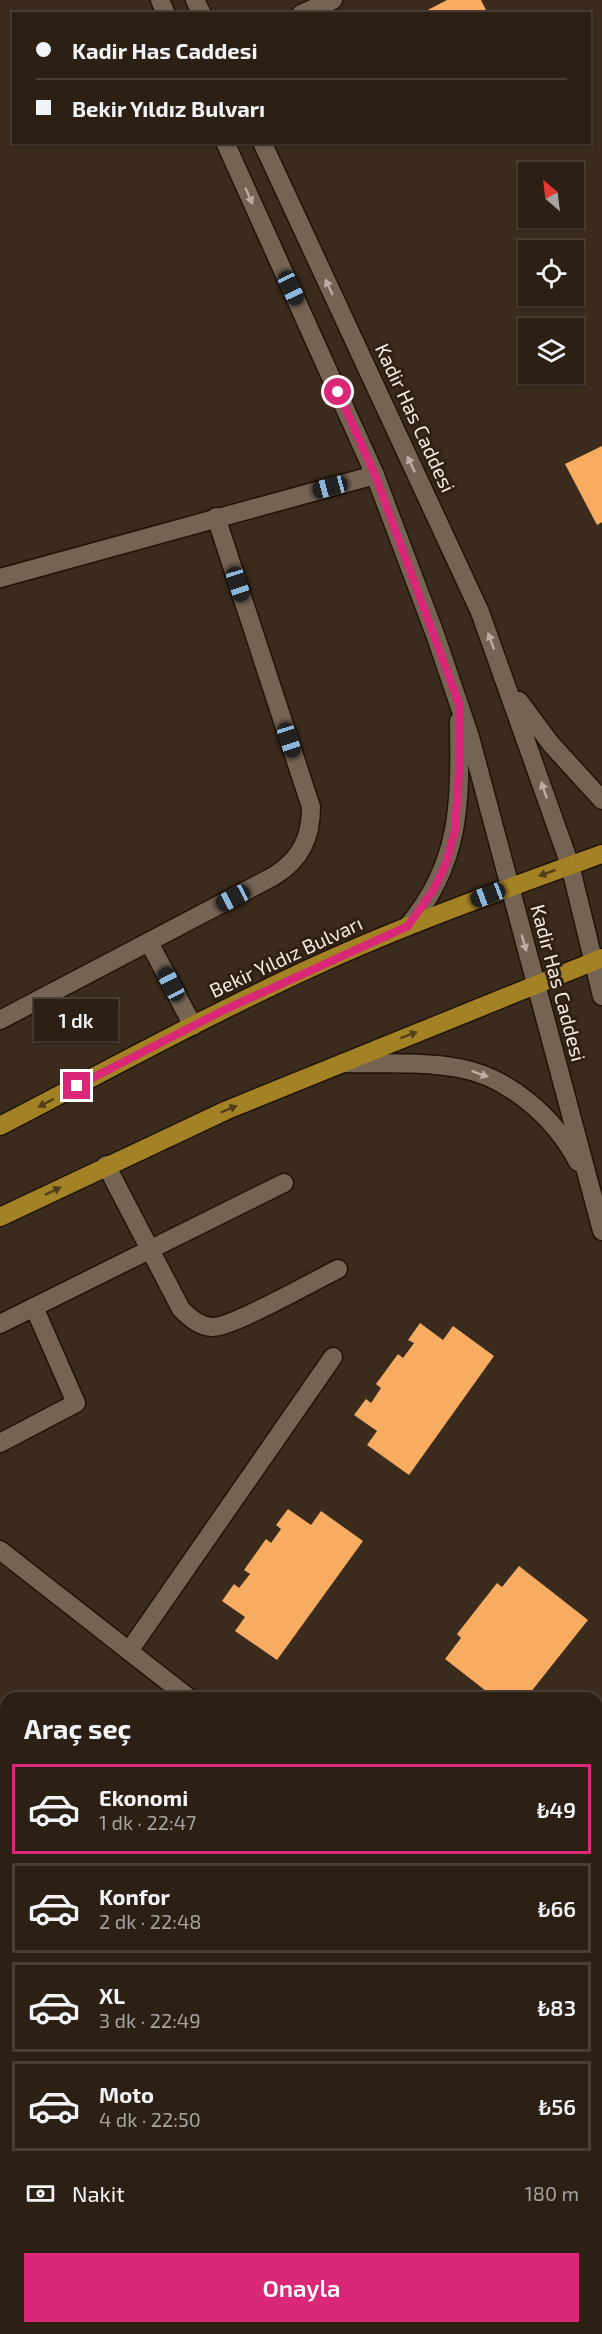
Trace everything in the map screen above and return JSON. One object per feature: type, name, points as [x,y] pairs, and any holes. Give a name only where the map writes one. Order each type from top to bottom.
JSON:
[{"type":"main road","name":"Bekir Yıldız Bulvarı","points":[[0,1126],[315,966],[408,926],[602,854]]},
{"type":"main road","points":[[0,1217],[106,1165],[339,1063],[537,987],[598,959]]},
{"type":"street","points":[[306,12],[333,0]]},
{"type":"street","points":[[0,578],[375,475],[226,144]]},
{"type":"street","name":"Kadir Has Caddesi","points":[[263,144],[480,612],[570,865],[598,959],[602,996]]},
{"type":"street","name":"Kadir Has Caddesi","points":[[375,475],[435,634],[470,737],[508,887],[602,1231]]},
{"type":"street","points":[[0,1020],[287,868],[306,843],[311,826],[311,807],[216,517]]},
{"type":"street","points":[[506,682],[550,744],[602,800]]},
{"type":"street","points":[[408,926],[434,889],[446,864],[455,830],[459,773],[459,704]]},
{"type":"street","points":[[149,942],[193,1026]]},
{"type":"street","points":[[339,1063],[439,1065],[460,1068],[499,1082],[534,1107],[551,1124],[573,1152],[589,1183]]},
{"type":"street","points":[[106,1165],[181,1309],[191,1319],[213,1327],[234,1321],[338,1269]]},
{"type":"street","points":[[0,1324],[284,1183]]},
{"type":"street","points":[[0,1443],[76,1403],[34,1307]]},
{"type":"street","points":[[129,1651],[333,1357]]},
{"type":"street","points":[[0,1550],[181,1692]]},
{"type":"building","points":[[447,0],[481,0],[487,12],[424,12]]},
{"type":"building","points":[[602,446],[602,522],[597,525],[565,464]]},
{"type":"building","points":[[420,1323],[443,1340],[453,1326],[494,1356],[409,1475],[367,1445],[377,1431],[354,1415],[366,1399],[371,1403],[381,1388],[376,1384],[398,1354],[403,1358],[414,1343],[408,1340]]},
{"type":"building","points":[[288,1509],[311,1525],[321,1511],[363,1541],[277,1660],[235,1631],[245,1617],[222,1601],[234,1584],[239,1588],[250,1574],[244,1570],[266,1539],[271,1543],[281,1529],[276,1525]]},
{"type":"building","points":[[519,1566],[588,1620],[531,1692],[487,1692],[445,1659],[461,1638],[457,1634],[497,1583],[502,1587]]},
{"type":"route","points":[[77,1086],[315,966],[408,926],[423,908],[446,864],[455,830],[459,773],[459,704],[375,475],[338,392]]}]
